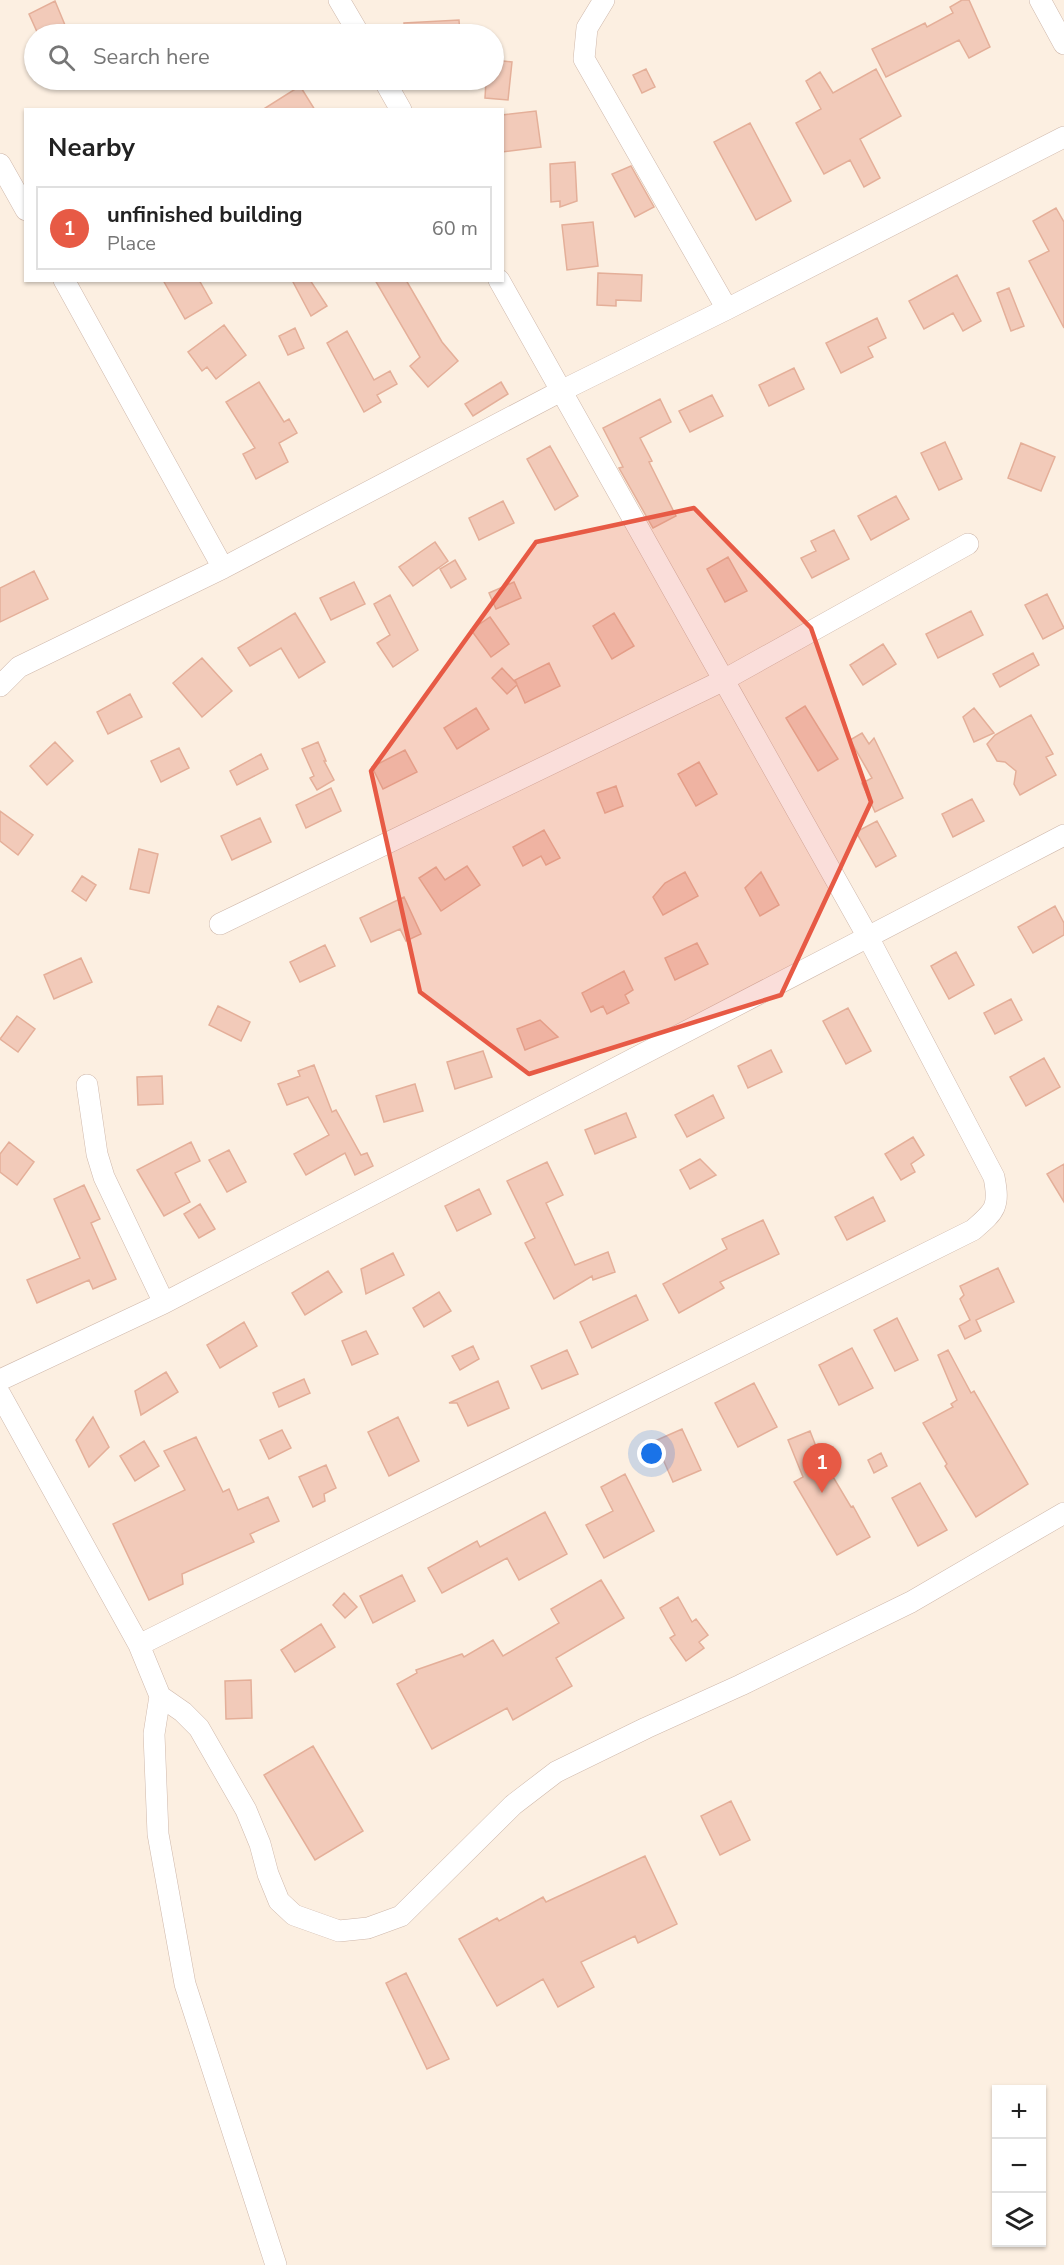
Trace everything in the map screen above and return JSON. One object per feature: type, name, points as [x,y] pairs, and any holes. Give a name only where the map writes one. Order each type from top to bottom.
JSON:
[{"type":"street","points":[[339,0],[353,24]]},
{"type":"street","points":[[604,0],[587,28],[584,59],[727,309]]},
{"type":"street","points":[[1040,0],[1064,44]]},
{"type":"street","points":[[390,90],[400,108]]},
{"type":"street","points":[[0,686],[19,667],[223,567],[561,391],[1064,137]]},
{"type":"street","points":[[0,164],[24,206]]},
{"type":"street","points":[[65,282],[223,567]]},
{"type":"street","points":[[139,1645],[962,1236],[973,1230],[990,1215],[998,1197],[994,1177],[868,937],[722,681],[500,282]]},
{"type":"street","points":[[220,924],[722,681],[968,544]]},
{"type":"street","points":[[0,1380],[164,1303],[1064,835]]},
{"type":"street","points":[[87,1084],[97,1154],[104,1177],[164,1303]]},
{"type":"street","points":[[0,1394],[139,1645],[160,1696],[154,1734],[158,1834],[185,1984],[276,2265]]},
{"type":"street","points":[[160,1696],[183,1712],[199,1728],[211,1747],[246,1810],[279,1900],[294,1915],[319,1925],[339,1931],[368,1928],[401,1916],[513,1805],[556,1772],[911,1602],[1064,1513]]},
{"type":"highlighted area","points":[[694,508],[811,628],[871,802],[781,995],[529,1074],[420,992],[371,771],[536,542]]},
{"type":"building","points":[[962,0],[969,0],[990,47],[969,58],[959,40],[886,77],[872,49],[925,23],[927,27],[953,13],[950,7]]},
{"type":"building","points":[[55,1],[65,24],[34,24],[29,14]]},
{"type":"building","points":[[459,20],[459,24],[404,24]]},
{"type":"building","points":[[504,61],[512,62],[508,100],[485,98],[485,90],[504,90]]},
{"type":"building","points":[[646,69],[655,87],[642,93],[633,75]]},
{"type":"building","points":[[876,69],[901,116],[860,139],[880,178],[864,187],[850,160],[824,174],[796,123],[821,109],[806,81],[820,72],[833,93]]},
{"type":"building","points":[[294,90],[302,90],[314,108],[265,108]]},
{"type":"building","points":[[536,111],[541,147],[504,152],[504,115]]},
{"type":"building","points":[[750,123],[791,201],[756,220],[714,142]]},
{"type":"building","points":[[575,162],[577,201],[560,207],[560,201],[551,202],[550,164]]},
{"type":"building","points":[[631,166],[654,207],[635,217],[612,174]]},
{"type":"building","points":[[1056,208],[1064,222],[1064,328],[1029,261],[1049,251],[1033,221]]},
{"type":"building","points":[[593,222],[598,266],[567,270],[562,225]]},
{"type":"building","points":[[598,273],[642,275],[641,301],[616,300],[616,306],[597,305]]},
{"type":"building","points":[[957,275],[981,321],[963,331],[953,313],[924,329],[909,301]]},
{"type":"building","points":[[164,282],[200,282],[212,303],[185,319]]},
{"type":"building","points":[[293,282],[311,282],[327,306],[311,316]]},
{"type":"building","points":[[376,282],[407,282],[442,342],[458,361],[428,387],[410,366],[420,357]]},
{"type":"building","points":[[1009,288],[1024,326],[1011,331],[997,293]]},
{"type":"building","points":[[877,318],[886,338],[868,347],[873,357],[841,373],[826,343]]},
{"type":"building","points":[[224,325],[246,355],[216,379],[207,367],[202,371],[188,352]]},
{"type":"building","points":[[295,328],[304,348],[288,355],[279,336]]},
{"type":"building","points":[[347,331],[374,380],[390,371],[397,384],[377,395],[381,402],[364,412],[327,343]]},
{"type":"building","points":[[794,368],[804,389],[769,406],[759,385]]},
{"type":"building","points":[[259,382],[284,422],[289,419],[297,433],[279,443],[288,462],[256,479],[243,454],[255,448],[226,402]]},
{"type":"building","points":[[501,382],[508,394],[473,416],[465,404]]},
{"type":"building","points":[[712,395],[723,416],[690,432],[679,411]]},
{"type":"building","points":[[660,399],[671,422],[640,438],[652,461],[649,462],[676,516],[653,528],[619,468],[623,467],[603,428]]},
{"type":"building","points":[[945,442],[962,479],[939,490],[921,453]]},
{"type":"building","points":[[1021,443],[1055,457],[1041,491],[1008,478]]},
{"type":"building","points":[[550,446],[578,496],[555,510],[527,459]]},
{"type":"building","points":[[896,496],[909,519],[871,540],[858,516]]},
{"type":"building","points":[[503,501],[514,523],[479,540],[469,518]]},
{"type":"building","points":[[834,530],[849,559],[812,578],[801,558],[816,551],[811,541]]},
{"type":"building","points":[[435,542],[448,561],[413,586],[399,567]]},
{"type":"building","points":[[728,557],[747,591],[725,602],[707,569]]},
{"type":"building","points":[[455,560],[466,579],[451,588],[440,569]]},
{"type":"building","points":[[34,571],[48,599],[0,622],[0,588]]},
{"type":"building","points":[[354,582],[365,604],[331,620],[320,598]]},
{"type":"building","points":[[514,582],[521,598],[496,609],[489,593]]},
{"type":"building","points":[[1047,594],[1064,628],[1043,639],[1025,605]]},
{"type":"building","points":[[390,595],[418,650],[393,667],[377,643],[390,635],[374,604]]},
{"type":"building","points":[[971,611],[983,635],[938,658],[926,634]]},
{"type":"building","points":[[295,613],[325,662],[299,678],[281,648],[250,666],[238,648]]},
{"type":"building","points":[[614,613],[634,646],[612,659],[593,626]]},
{"type":"building","points":[[490,617],[509,644],[491,657],[471,630]]},
{"type":"building","points":[[883,644],[896,664],[863,685],[850,665]]},
{"type":"building","points":[[1033,653],[1039,665],[1000,687],[993,674]]},
{"type":"building","points":[[202,658],[232,691],[202,717],[173,683]]},
{"type":"building","points":[[549,663],[560,686],[525,703],[517,685],[507,694],[492,678],[502,668],[517,684],[515,680]]},
{"type":"building","points":[[130,694],[142,717],[108,734],[97,712]]},
{"type":"building","points":[[805,706],[838,759],[818,771],[786,718]]},
{"type":"building","points":[[476,708],[489,729],[457,749],[444,728]]},
{"type":"building","points":[[974,708],[994,733],[974,742],[963,717]]},
{"type":"building","points":[[1031,715],[1053,754],[1046,757],[1056,775],[1020,795],[1014,784],[1016,771],[1005,762],[997,761],[987,744],[995,735]]},
{"type":"building","points":[[862,733],[869,744],[874,738],[903,798],[875,812],[862,783],[872,778],[850,740]]},
{"type":"building","points":[[55,742],[73,761],[47,785],[30,766]]},
{"type":"building","points":[[318,742],[326,761],[324,761],[334,780],[317,790],[310,778],[314,776],[302,749]]},
{"type":"building","points":[[179,748],[189,768],[161,782],[151,761]]},
{"type":"building","points":[[405,750],[417,772],[383,789],[372,767]]},
{"type":"building","points":[[261,754],[268,769],[237,785],[230,771]]},
{"type":"building","points":[[699,762],[717,794],[696,806],[678,774]]},
{"type":"building","points":[[616,786],[623,806],[605,813],[597,793]]},
{"type":"building","points":[[331,788],[341,811],[306,828],[296,805]]},
{"type":"building","points":[[972,799],[984,821],[953,837],[942,814]]},
{"type":"building","points":[[0,811],[33,835],[18,855],[0,841]]},
{"type":"building","points":[[260,818],[271,842],[232,860],[221,836]]},
{"type":"building","points":[[877,821],[896,856],[876,867],[856,832]]},
{"type":"building","points":[[544,830],[560,858],[546,865],[541,856],[523,866],[513,847]]},
{"type":"building","points":[[139,849],[158,854],[149,893],[130,889]]},
{"type":"building","points":[[467,866],[480,885],[441,911],[419,878],[436,867],[445,880]]},
{"type":"building","points":[[685,872],[698,896],[663,915],[653,897],[665,883]]},
{"type":"building","points":[[761,872],[779,905],[760,916],[745,888]]},
{"type":"building","points":[[82,876],[96,885],[86,901],[72,891]]},
{"type":"building","points":[[404,897],[421,934],[406,941],[400,929],[371,942],[360,918]]},
{"type":"building","points":[[1055,906],[1064,923],[1064,935],[1033,953],[1018,927]]},
{"type":"building","points":[[697,943],[708,964],[675,980],[665,958]]},
{"type":"building","points":[[325,945],[335,966],[300,982],[290,962]]},
{"type":"building","points":[[956,952],[974,985],[949,999],[931,966]]},
{"type":"building","points":[[81,958],[92,982],[54,999],[44,975]]},
{"type":"building","points":[[624,971],[633,990],[625,995],[629,1003],[607,1014],[603,1006],[591,1012],[582,993]]},
{"type":"building","points":[[1011,999],[1022,1020],[995,1034],[984,1013]]},
{"type":"building","points":[[218,1006],[250,1022],[241,1041],[209,1025]]},
{"type":"building","points":[[848,1008],[871,1051],[846,1064],[823,1021]]},
{"type":"building","points":[[17,1016],[35,1029],[18,1052],[0,1039]]},
{"type":"building","points":[[540,1020],[558,1037],[525,1050],[517,1029]]},
{"type":"building","points":[[771,1050],[782,1072],[748,1088],[738,1066]]},
{"type":"building","points":[[483,1051],[492,1077],[455,1089],[447,1062]]},
{"type":"building","points":[[1044,1058],[1060,1087],[1026,1106],[1010,1077]]},
{"type":"building","points":[[314,1065],[332,1112],[336,1110],[361,1155],[367,1153],[373,1166],[355,1175],[345,1153],[306,1175],[294,1154],[329,1135],[308,1097],[287,1105],[278,1084],[300,1076],[298,1071]]},
{"type":"building","points":[[162,1076],[163,1104],[138,1105],[137,1077]]},
{"type":"building","points":[[415,1084],[423,1111],[384,1122],[376,1096]]},
{"type":"building","points":[[713,1095],[724,1118],[687,1137],[675,1115]]},
{"type":"building","points":[[626,1113],[636,1137],[595,1154],[585,1130]]},
{"type":"building","points":[[913,1137],[924,1155],[911,1164],[915,1172],[901,1180],[885,1154]]},
{"type":"building","points":[[9,1142],[34,1162],[17,1185],[0,1172],[0,1154]]},
{"type":"building","points":[[191,1142],[200,1161],[175,1173],[190,1202],[164,1216],[137,1170]]},
{"type":"building","points":[[229,1150],[246,1182],[227,1192],[209,1160]]},
{"type":"building","points":[[700,1159],[716,1175],[690,1189],[680,1170]]},
{"type":"building","points":[[547,1162],[563,1195],[546,1203],[575,1265],[608,1252],[615,1272],[593,1280],[592,1276],[554,1299],[525,1243],[535,1238],[507,1181]]},
{"type":"building","points":[[1064,1164],[1064,1202],[1047,1174]]},
{"type":"building","points":[[84,1185],[100,1219],[91,1223],[116,1279],[93,1289],[89,1280],[37,1303],[27,1280],[80,1258],[54,1199]]},
{"type":"building","points":[[479,1189],[491,1214],[457,1231],[445,1206]]},
{"type":"building","points":[[873,1197],[885,1221],[847,1240],[835,1217]]},
{"type":"building","points":[[200,1204],[215,1229],[199,1238],[184,1214]]},
{"type":"building","points":[[763,1220],[779,1254],[720,1282],[724,1288],[679,1313],[663,1284],[727,1249],[722,1239]]},
{"type":"building","points":[[393,1253],[404,1275],[366,1294],[361,1269]]},
{"type":"building","points":[[998,1268],[1014,1302],[976,1320],[981,1331],[965,1339],[959,1326],[970,1320],[960,1299],[964,1295],[960,1286]]},
{"type":"building","points":[[328,1271],[342,1292],[305,1315],[292,1293]]},
{"type":"building","points":[[439,1292],[451,1311],[424,1327],[413,1308]]},
{"type":"building","points":[[636,1295],[648,1320],[592,1348],[580,1322]]},
{"type":"building","points":[[897,1318],[918,1360],[895,1371],[874,1330]]},
{"type":"building","points":[[244,1322],[257,1346],[220,1368],[207,1345]]},
{"type":"building","points":[[366,1331],[378,1354],[352,1365],[342,1341]]},
{"type":"building","points":[[473,1346],[479,1359],[460,1370],[452,1356]]},
{"type":"building","points":[[852,1348],[873,1388],[839,1405],[819,1365]]},
{"type":"building","points":[[567,1350],[578,1374],[542,1389],[531,1366]]},
{"type":"building","points":[[948,1350],[971,1393],[974,1391],[1028,1484],[976,1517],[945,1466],[947,1464],[923,1423],[953,1407],[951,1404],[957,1400],[938,1355]]},
{"type":"building","points":[[166,1372],[178,1392],[141,1415],[135,1391]]},
{"type":"building","points":[[304,1379],[310,1393],[279,1407],[273,1393]]},
{"type":"building","points":[[498,1381],[509,1408],[468,1426],[457,1403],[449,1403]]},
{"type":"building","points":[[754,1383],[777,1427],[738,1447],[715,1403]]},
{"type":"building","points":[[93,1417],[109,1447],[89,1467],[76,1440]]},
{"type":"building","points":[[398,1417],[419,1461],[389,1476],[368,1432]]},
{"type":"building","points":[[682,1429],[701,1470],[673,1482],[655,1441]]},
{"type":"building","points":[[282,1430],[291,1448],[269,1459],[260,1440]]},
{"type":"building","points":[[810,1431],[826,1472],[829,1470],[870,1537],[837,1555],[794,1482],[803,1477],[788,1440]]},
{"type":"building","points":[[196,1437],[223,1492],[229,1489],[238,1510],[268,1497],[279,1521],[250,1534],[254,1542],[182,1574],[183,1584],[149,1600],[113,1524],[185,1490],[164,1451]]},
{"type":"building","points":[[144,1441],[159,1466],[135,1481],[120,1456]]},
{"type":"building","points":[[881,1453],[887,1466],[874,1473],[868,1460]]},
{"type":"building","points":[[326,1465],[336,1488],[324,1494],[325,1501],[313,1507],[299,1477]]},
{"type":"building","points":[[625,1474],[654,1531],[604,1558],[586,1525],[613,1511],[601,1487]]},
{"type":"building","points":[[920,1483],[947,1530],[918,1546],[892,1498]]},
{"type":"building","points":[[545,1512],[567,1554],[519,1580],[507,1558],[442,1593],[428,1568],[477,1541],[480,1547]]},
{"type":"building","points":[[402,1575],[415,1601],[373,1623],[360,1596]]},
{"type":"building","points":[[601,1580],[624,1618],[556,1658],[572,1686],[513,1720],[507,1708],[432,1749],[397,1684],[417,1673],[416,1670],[462,1654],[464,1657],[493,1640],[503,1656],[559,1623],[551,1609]]},
{"type":"building","points":[[344,1593],[357,1607],[345,1618],[333,1605]]},
{"type":"building","points":[[678,1597],[692,1622],[696,1619],[708,1635],[699,1642],[704,1648],[686,1661],[670,1638],[675,1635],[660,1608]]},
{"type":"building","points":[[321,1624],[335,1647],[295,1672],[281,1650]]},
{"type":"building","points":[[251,1680],[252,1718],[226,1719],[225,1681]]},
{"type":"building","points":[[313,1746],[363,1831],[315,1860],[264,1775]]},
{"type":"building","points":[[731,1801],[750,1840],[720,1855],[701,1816]]},
{"type":"building","points":[[645,1856],[677,1924],[638,1943],[635,1936],[581,1962],[594,1987],[558,2007],[543,1979],[497,2006],[459,1939],[543,1897],[546,1902]]},
{"type":"building","points":[[406,1973],[449,2059],[427,2069],[386,1983]]},
{"type":"place","name":"unfinished building","points":[[822,1493]]}]
